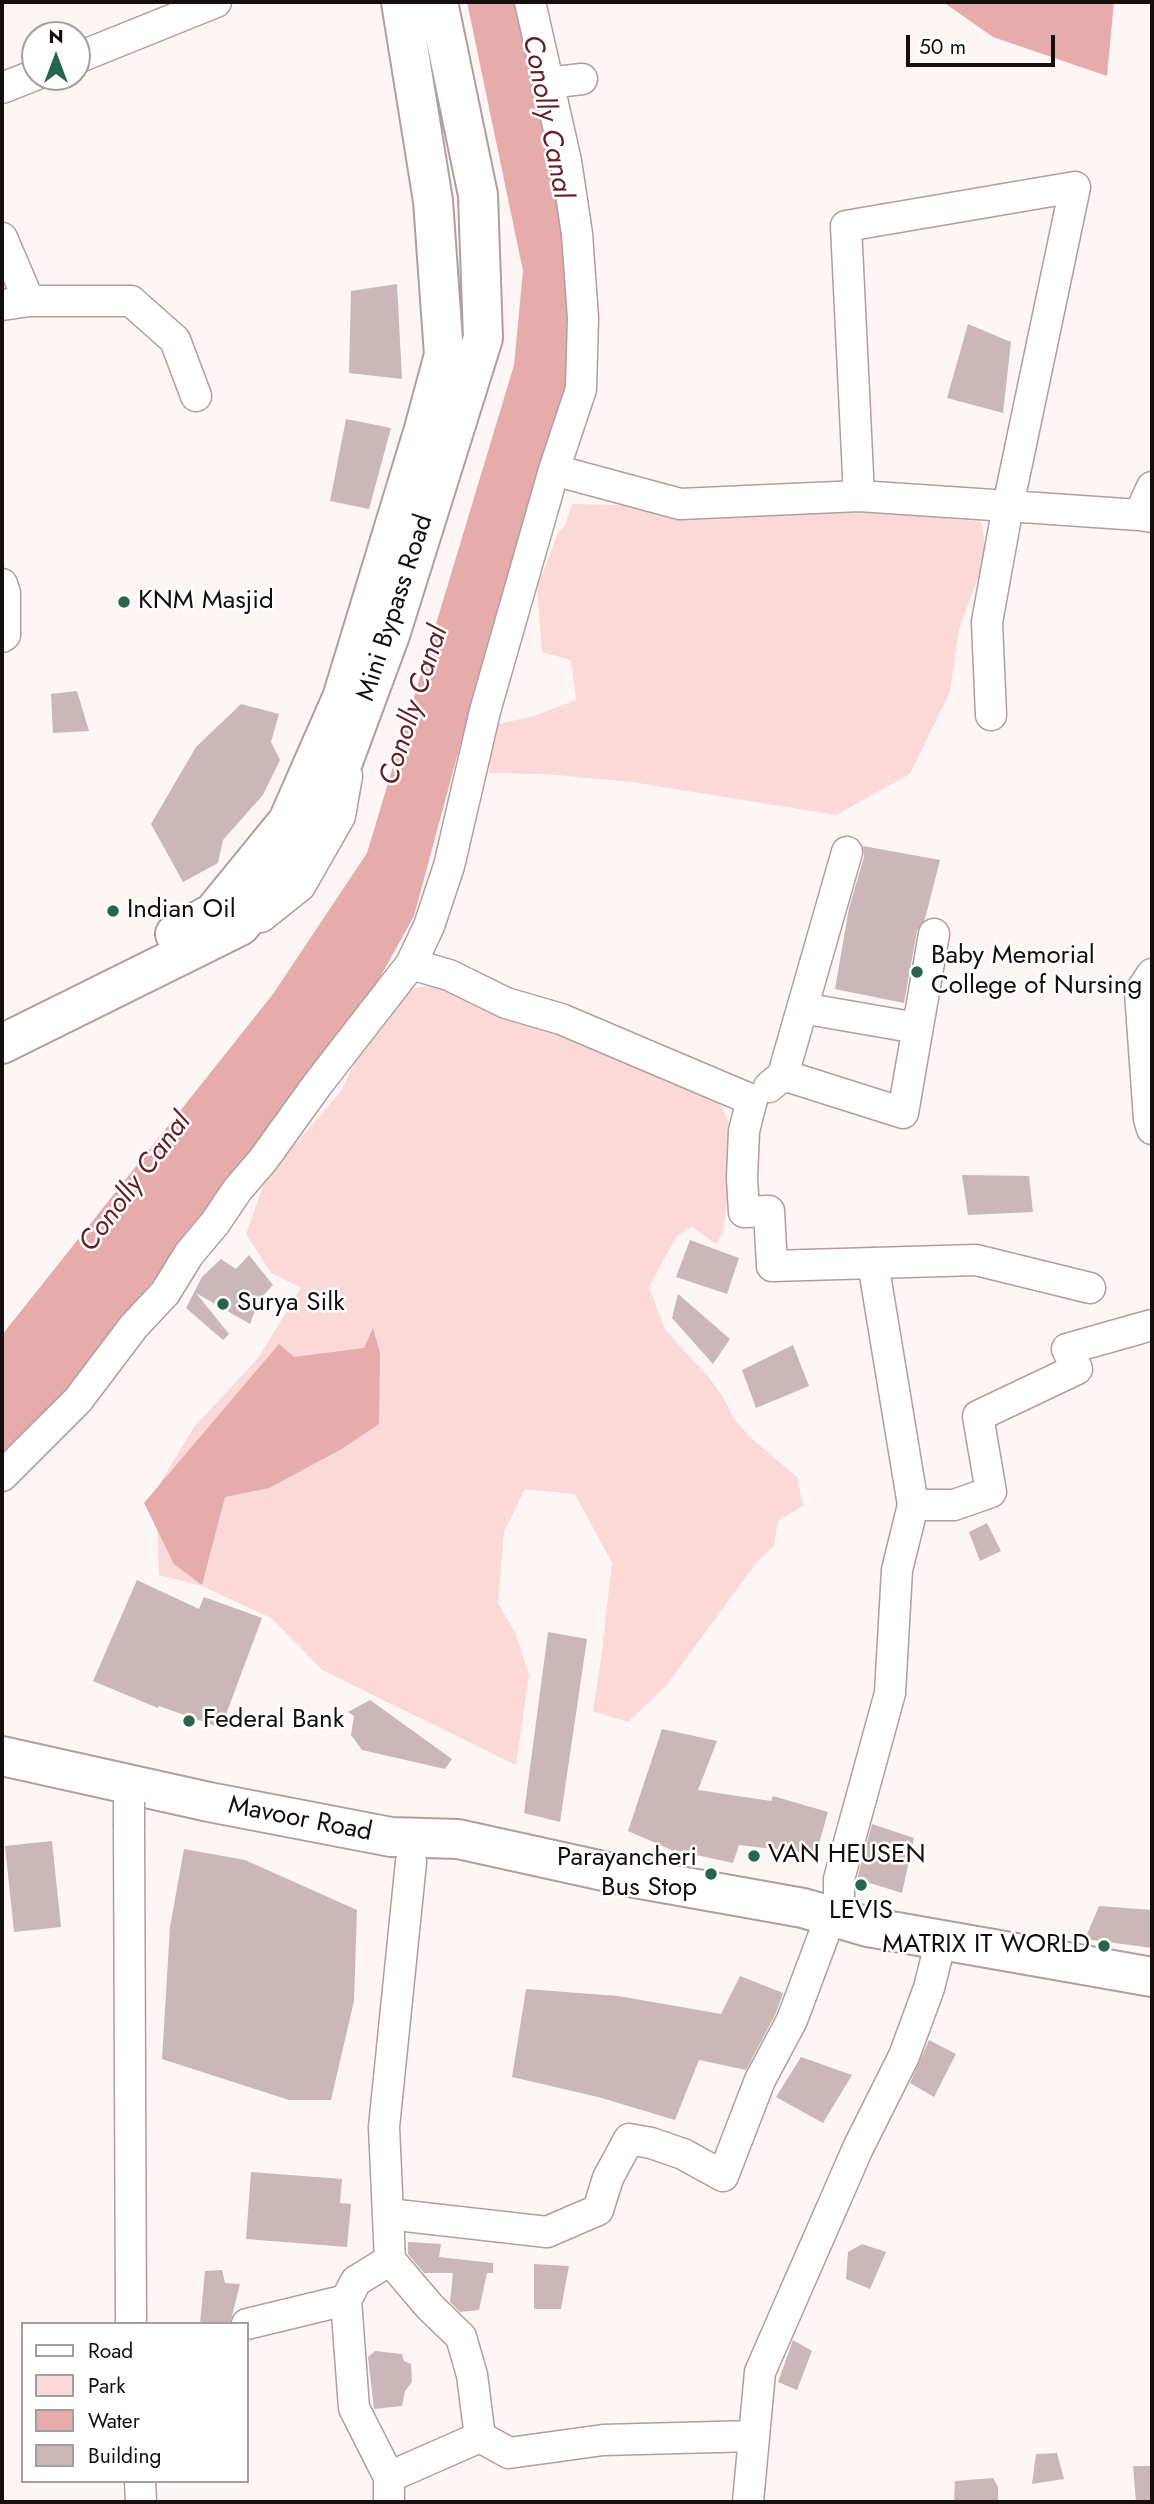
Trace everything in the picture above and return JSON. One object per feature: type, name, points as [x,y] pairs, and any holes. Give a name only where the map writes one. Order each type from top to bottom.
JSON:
[{"type":"main road","name":"Mini Bypass Road","points":[[2,1044],[144,962],[213,913],[288,821],[342,698],[444,355],[433,201],[401,2]]},
{"type":"main road","name":"Mini Bypass Road","points":[[2,1023],[82,985],[240,926],[286,870],[333,789],[390,635],[483,338],[478,195],[438,2]]},
{"type":"main road","points":[[2,1733],[129,1764],[376,1814],[455,1850],[524,1875],[631,1899],[831,1928],[1152,1998]]},
{"type":"main road","name":"Mavoor Road","points":[[2,1756],[209,1802],[401,1849]]},
{"type":"main road","points":[[2,1783],[401,1849],[455,1850]]},
{"type":"main road","points":[[939,1951],[1152,1976]]},
{"type":"street","points":[[91,52],[216,2]]},
{"type":"street","points":[[2,1476],[78,1400],[134,1326],[165,1293],[238,1189],[263,1160],[317,1085],[411,964],[429,926],[449,866],[485,711],[554,470],[582,389],[583,318],[577,234],[565,161],[530,2]]},
{"type":"street","points":[[548,83],[582,79]]},
{"type":"street","points":[[2,88],[21,81]]},
{"type":"street","points":[[859,496],[846,226],[1075,187],[1008,506],[987,622],[991,715]]},
{"type":"street","points":[[2,238],[15,303],[131,301],[175,340],[196,396]]},
{"type":"street","points":[[554,470],[680,504],[859,496],[1145,516],[1152,487]]},
{"type":"street","points":[[2,584],[5,593],[5,635],[2,637]]},
{"type":"street","points":[[847,852],[783,1075],[752,1100],[744,1131],[744,1212],[769,1212],[772,1266],[976,1260],[1090,1289]]},
{"type":"street","points":[[783,1075],[903,1113],[934,934]]},
{"type":"street","points":[[411,964],[449,975],[506,1003],[561,1018],[752,1100]]},
{"type":"street","points":[[1152,974],[1140,992],[1149,1119],[1152,1129]]},
{"type":"street","points":[[802,1008],[917,1028]]},
{"type":"street","points":[[388,2214],[547,2232],[598,2210],[608,2178],[629,2139],[683,2154],[723,2176],[760,2080],[792,2020],[831,1928],[839,1879],[890,1693],[897,1570],[912,1505],[873,1263]]},
{"type":"street","points":[[912,1505],[954,1504],[991,1492],[978,1416],[1077,1369],[1068,1349],[1152,1325]]},
{"type":"street","points":[[130,1807],[131,2322]]},
{"type":"street","points":[[401,1849],[384,2127],[390,2260],[430,2307],[461,2337],[472,2375],[480,2437]]},
{"type":"street","points":[[748,2502],[760,2372],[858,2148],[904,2056],[939,1951]]},
{"type":"street","points":[[390,2260],[356,2281],[346,2300],[354,2408],[389,2490],[480,2437]]},
{"type":"street","points":[[248,2324],[346,2300]]},
{"type":"street","points":[[480,2437],[509,2453],[603,2440],[754,2436]]},
{"type":"street","points":[[140,2483],[141,2502]]},
{"type":"green space","points":[[572,504],[877,510],[982,522],[986,555],[959,630],[950,692],[910,774],[836,815],[632,782],[546,774],[489,773],[494,725],[534,716],[576,700],[571,660],[542,652],[537,588]]},
{"type":"green space","points":[[431,985],[564,1034],[717,1098],[728,1120],[734,1146],[723,1232],[716,1244],[692,1227],[677,1236],[649,1287],[665,1330],[707,1375],[735,1420],[749,1436],[797,1477],[803,1506],[778,1521],[774,1546],[756,1563],[666,1686],[628,1722],[593,1711],[612,1563],[575,1494],[525,1489],[504,1532],[498,1603],[516,1634],[529,1675],[516,1765],[322,1670],[271,1618],[202,1586],[159,1575],[156,1490],[194,1427],[258,1358],[301,1288],[271,1273],[246,1234],[266,1178],[341,1091],[364,1043],[401,991]]},
{"type":"water","name":"Conolly Canal","points":[[467,2],[517,2],[552,151],[568,268],[568,380],[458,753],[414,916],[372,992],[78,1380],[2,1457],[2,1335],[273,994],[367,853],[514,365],[523,271]]},
{"type":"water","points":[[943,2],[1114,2],[1107,76],[993,37]]},
{"type":"water","points":[[373,1328],[380,1353],[379,1424],[340,1450],[269,1488],[225,1497],[202,1585],[174,1564],[144,1503],[279,1344],[294,1357],[364,1348]]},
{"type":"building","points":[[397,284],[402,379],[349,373],[351,291]]},
{"type":"building","points":[[968,324],[1011,342],[1003,413],[947,398]]},
{"type":"building","points":[[346,419],[391,428],[369,509],[330,501]]},
{"type":"building","points":[[77,691],[89,731],[53,733],[51,694]]},
{"type":"building","points":[[241,704],[279,714],[271,742],[280,760],[263,795],[223,840],[218,863],[183,882],[151,824],[196,747]]},
{"type":"building","points":[[863,846],[940,860],[925,919],[917,931],[904,1003],[835,989],[849,908],[864,857]]},
{"type":"building","points":[[962,1175],[1029,1176],[1033,1212],[968,1215]]},
{"type":"building","points":[[690,1240],[739,1258],[727,1294],[676,1277]]},
{"type":"building","name":"Surya Silk","points":[[249,1255],[273,1285],[259,1300],[250,1324],[196,1293],[229,1334],[223,1340],[186,1308],[202,1277],[221,1259],[236,1269]]},
{"type":"building","points":[[678,1294],[730,1339],[713,1364],[672,1318]]},
{"type":"building","points":[[793,1345],[809,1386],[756,1408],[742,1370]]},
{"type":"building","points":[[987,1523],[1001,1551],[980,1561],[969,1532]]},
{"type":"building","points":[[137,1580],[199,1609],[204,1597],[262,1618],[221,1728],[159,1706],[158,1708],[93,1681]]},
{"type":"building","points":[[548,1632],[587,1639],[560,1822],[524,1813]]},
{"type":"building","points":[[370,1700],[452,1759],[445,1769],[362,1750],[351,1735],[354,1716],[348,1712]]},
{"type":"building","points":[[662,1729],[717,1741],[698,1790],[771,1801],[773,1796],[828,1812],[816,1854],[739,1845],[733,1863],[674,1851],[628,1831]]},
{"type":"building","points":[[872,1824],[914,1838],[902,1893],[857,1879]]},
{"type":"building","points":[[52,1841],[61,1927],[14,1932],[5,1846]]},
{"type":"building","points":[[184,1849],[245,1860],[357,1910],[354,2001],[331,2100],[289,2100],[162,2059],[170,1927]]},
{"type":"building","points":[[1099,1906],[1152,1910],[1152,1948],[1085,1939]]},
{"type":"building","points":[[740,1976],[783,1993],[776,2013],[746,2070],[699,2060],[675,2120],[598,2097],[512,2077],[526,1989],[618,1996],[721,2014]]},
{"type":"building","points":[[929,2040],[956,2054],[934,2097],[910,2083]]},
{"type":"building","points":[[801,2057],[852,2075],[823,2123],[776,2097]]},
{"type":"building","points":[[251,2172],[342,2179],[340,2203],[351,2204],[347,2247],[246,2239]]},
{"type":"building","points":[[408,2242],[441,2244],[439,2257],[493,2263],[493,2273],[487,2273],[479,2310],[460,2312],[450,2302],[453,2273],[424,2273],[408,2254]]},
{"type":"building","points":[[862,2244],[886,2252],[870,2289],[846,2279],[848,2252]]},
{"type":"building","points":[[534,2264],[569,2266],[561,2309],[534,2309]]},
{"type":"building","points":[[222,2270],[225,2283],[240,2284],[230,2322],[200,2322],[205,2271]]},
{"type":"building","points":[[793,2340],[812,2351],[797,2390],[778,2382]]},
{"type":"building","points":[[375,2351],[402,2354],[404,2361],[411,2364],[412,2382],[405,2391],[402,2406],[374,2409],[368,2357]]},
{"type":"building","points":[[1057,2453],[1064,2479],[1032,2484],[1036,2454]]},
{"type":"building","points":[[1133,2466],[1152,2466],[1152,2502],[1136,2502]]},
{"type":"building","points":[[993,2478],[998,2487],[998,2502],[954,2502],[955,2481]]},
{"type":"place","name":"KNM Masjid","points":[[124,602]]},
{"type":"place","name":"Indian Oil","points":[[113,911]]},
{"type":"place","name":"Baby Memorial College of Nursing","points":[[917,972]]},
{"type":"place","name":"Surya Silk","points":[[223,1304]]},
{"type":"place","name":"Federal Bank","points":[[189,1721]]},
{"type":"place","name":"VAN HEUSEN","points":[[754,1856]]},
{"type":"place","name":"Parayancheri Bus Stop","points":[[711,1874]]},
{"type":"place","name":"LEVIS","points":[[861,1885]]},
{"type":"place","name":"MATRIX IT WORLD","points":[[1104,1946]]}]
